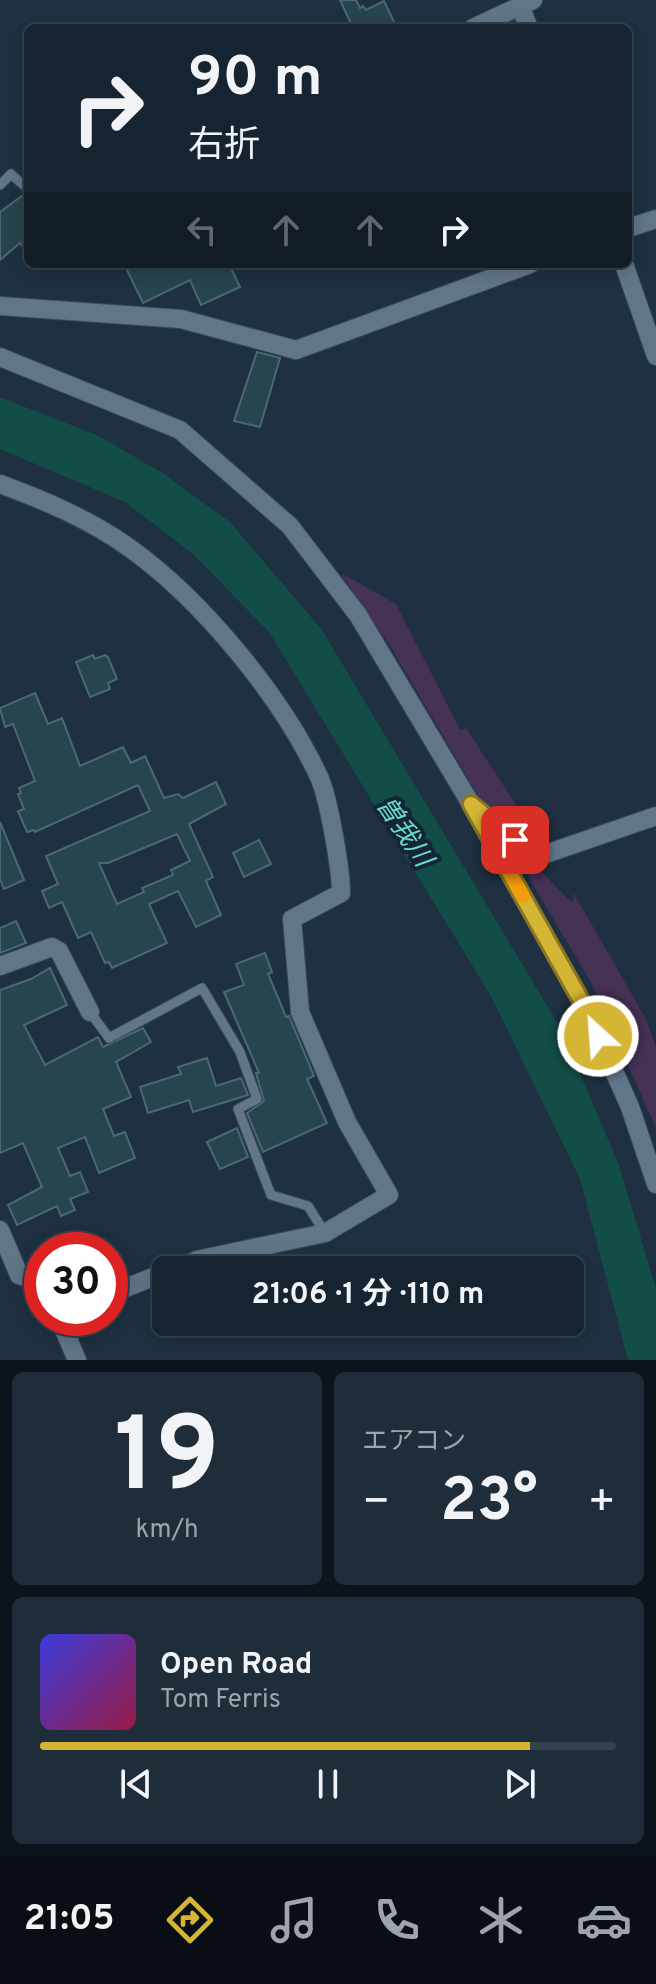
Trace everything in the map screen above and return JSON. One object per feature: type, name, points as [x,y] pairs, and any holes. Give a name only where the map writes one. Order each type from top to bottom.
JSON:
[{"type":"street","points":[[482,24],[527,3],[529,24]]},
{"type":"street","points":[[632,227],[656,219]]},
{"type":"street","points":[[0,306],[181,319],[296,350],[519,268]]},
{"type":"street","points":[[625,268],[656,356]]},
{"type":"street","points":[[0,357],[180,430],[290,526],[358,615],[471,804],[588,1013],[630,1107],[656,1184]]},
{"type":"street","points":[[0,484],[59,507],[130,549],[187,596],[246,662],[292,731],[321,782],[341,877],[341,893],[292,919],[300,1012],[347,1122],[389,1195],[325,1233],[216,1256]]},
{"type":"street","points":[[471,804],[537,857],[656,816]]},
{"type":"street","points":[[0,966],[52,947],[59,951],[90,1012]]},
{"type":"street","points":[[0,1230],[19,1275],[24,1277]]},
{"type":"street","points":[[128,1287],[152,1278]]},
{"type":"street","points":[[67,1336],[77,1360]]},
{"type":"lane","points":[[0,185],[11,174],[24,185]]},
{"type":"lane","points":[[90,1012],[109,1038],[202,988],[240,1052],[257,1099],[238,1109],[271,1195],[308,1206],[325,1233]]},
{"type":"shaded area","points":[[343,574],[396,604],[460,730],[466,728],[546,851],[507,827],[479,797],[388,642]]},
{"type":"shaded area","points":[[516,849],[571,902],[573,892],[646,1019],[656,1047],[656,1128],[591,982],[514,853]]},
{"type":"water","name":"曽我川","points":[[0,397],[99,436],[164,474],[230,522],[322,630],[561,1029],[619,1165],[656,1288],[656,1360],[628,1360],[580,1179],[492,998],[269,632],[192,553],[125,502],[0,449]]},
{"type":"building","points":[[340,0],[356,0],[360,8],[363,6],[366,10],[384,1],[395,24],[351,24]]},
{"type":"building","points":[[24,195],[24,248],[20,243],[0,260],[0,212]]},
{"type":"building","points":[[126,268],[231,268],[240,287],[201,305],[190,280],[143,303]]},
{"type":"building","points":[[257,352],[280,358],[260,427],[234,421]]},
{"type":"building","points":[[93,655],[95,659],[105,655],[108,657],[117,679],[108,683],[110,689],[90,697],[76,662]]},
{"type":"building","points":[[35,693],[48,724],[62,718],[80,766],[123,747],[131,763],[145,756],[164,798],[178,794],[183,798],[216,782],[226,804],[189,824],[213,877],[206,881],[221,915],[196,927],[178,891],[149,904],[167,943],[112,968],[109,962],[105,963],[91,932],[78,938],[62,902],[49,908],[42,891],[58,884],[46,856],[150,811],[138,785],[35,832],[27,832],[18,811],[24,809],[18,794],[21,793],[19,788],[35,781],[13,724],[5,727],[0,708]],"holes":[[[177,834],[190,861],[171,870],[173,875],[142,888],[144,892],[117,904],[99,863],[108,863]]]},
{"type":"building","points":[[0,822],[24,880],[4,889],[0,879]]},
{"type":"building","points":[[259,840],[271,864],[244,877],[233,853]]},
{"type":"building","points":[[16,921],[26,943],[0,953],[0,928]]},
{"type":"building","points":[[265,953],[272,972],[268,974],[314,1076],[307,1079],[327,1123],[263,1152],[247,1113],[264,1101],[256,1073],[259,1073],[224,992],[244,985],[236,964]]},
{"type":"building","points":[[50,968],[67,1005],[24,1025],[45,1065],[98,1037],[103,1047],[143,1028],[151,1042],[116,1062],[131,1097],[103,1109],[114,1136],[125,1132],[135,1158],[99,1173],[85,1137],[58,1148],[70,1176],[80,1172],[88,1192],[70,1199],[75,1210],[61,1216],[57,1206],[17,1225],[8,1205],[42,1187],[23,1143],[0,1153],[0,990],[31,979]]},
{"type":"building","points":[[207,1058],[216,1086],[241,1078],[248,1095],[193,1112],[189,1100],[148,1113],[140,1087],[181,1074],[178,1067]]},
{"type":"building","points":[[237,1128],[248,1157],[220,1169],[207,1142]]},
{"type":"slow traffic","points":[[491,840],[523,896]]},
{"type":"route","points":[[515,840],[471,804],[598,1036]]}]
